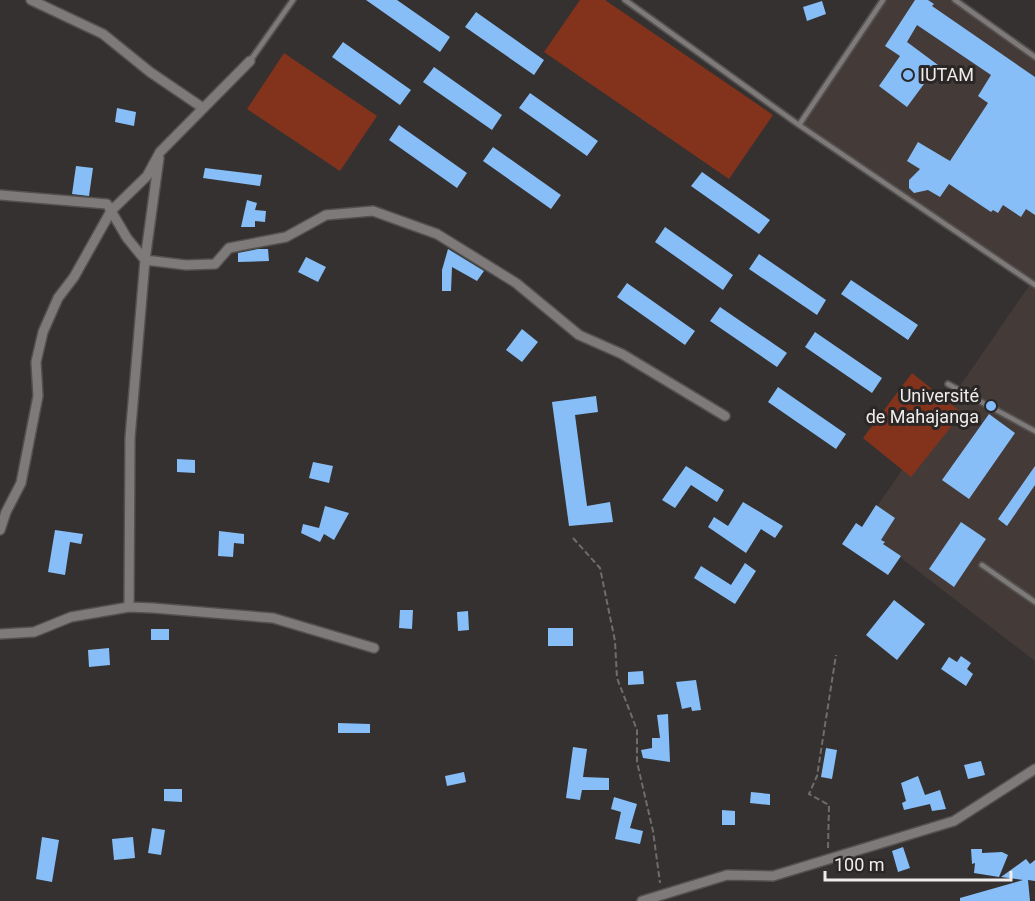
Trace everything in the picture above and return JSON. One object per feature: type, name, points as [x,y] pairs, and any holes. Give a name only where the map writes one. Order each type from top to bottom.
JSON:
[{"type":"street","points":[[31,0],[103,34],[150,72],[203,108]]},
{"type":"street","points":[[0,530],[6,512],[21,483],[38,396],[36,362],[43,332],[58,298],[74,277],[111,211],[147,176],[160,152],[250,61]]},
{"type":"street","points":[[129,607],[130,438],[145,260],[160,152]]},
{"type":"street","points":[[0,195],[107,204],[127,238],[145,260],[186,265],[215,264],[229,248],[286,237],[326,215],[373,212],[437,234],[516,283],[579,335],[622,354],[725,416]]},
{"type":"street","points":[[0,634],[34,632],[71,617],[129,607],[273,618],[374,648]]},
{"type":"street","points":[[642,901],[727,875],[773,876],[954,821],[1035,769]]},
{"type":"lane","points":[[250,61],[293,0]]},
{"type":"lane","points":[[625,0],[799,125],[1034,282]]},
{"type":"lane","points":[[799,125],[884,0]]},
{"type":"lane","points":[[955,0],[1035,57]]},
{"type":"lane","points":[[948,384],[1035,431]]},
{"type":"lane","points":[[982,565],[1035,602]]},
{"type":"path","points":[[573,538],[600,568],[615,641],[617,678],[637,730],[637,762],[652,831],[661,895]]},
{"type":"path","points":[[828,860],[829,806],[809,794],[817,776],[836,655]]},
{"type":"shaded area","points":[[580,0],[605,0],[773,115],[729,179],[544,52]]},
{"type":"shaded area","name":"Université de Mahajanga","points":[[883,0],[955,0],[1035,57],[1035,661],[862,528],[1031,283],[799,125]]},
{"type":"shaded area","points":[[284,53],[377,116],[340,171],[247,109]]},
{"type":"shaded area","points":[[912,373],[962,413],[911,477],[863,438]]},
{"type":"building","points":[[366,0],[397,0],[450,37],[440,52]]},
{"type":"building","points":[[915,0],[928,0],[934,4],[932,6],[1035,77],[1035,215],[1026,209],[1021,217],[1003,205],[998,213],[993,210],[991,212],[949,184],[940,197],[928,190],[914,193],[909,188],[909,180],[920,169],[907,161],[918,142],[950,161],[988,103],[978,96],[991,75],[917,25],[907,42],[938,65],[907,107],[879,86],[900,56],[885,46]]},
{"type":"building","points":[[822,1],[826,14],[807,21],[803,7]]},
{"type":"building","points":[[476,12],[544,60],[534,75],[465,27]]},
{"type":"building","points":[[343,42],[411,90],[400,105],[332,57]]},
{"type":"building","points":[[434,67],[502,115],[492,130],[423,82]]},
{"type":"building","points":[[530,93],[598,141],[587,156],[519,108]]},
{"type":"building","points":[[117,108],[136,112],[134,126],[115,122]]},
{"type":"building","points":[[399,125],[467,173],[457,188],[389,140]]},
{"type":"building","points":[[493,147],[561,195],[551,209],[483,161]]},
{"type":"building","points":[[76,166],[93,168],[89,196],[72,194]]},
{"type":"building","points":[[205,168],[262,175],[260,186],[203,178]]},
{"type":"building","points":[[702,172],[770,220],[759,234],[691,186]]},
{"type":"building","points":[[247,200],[257,203],[255,210],[266,211],[265,222],[255,221],[255,227],[241,227]]},
{"type":"building","points":[[665,227],[733,275],[723,290],[655,242]]},
{"type":"building","points":[[268,249],[269,261],[238,262],[238,253]]},
{"type":"building","points":[[448,249],[484,271],[477,281],[452,267],[451,291],[442,291],[442,270]]},
{"type":"building","points":[[759,254],[826,300],[817,315],[749,269]]},
{"type":"building","points":[[306,257],[326,267],[318,282],[298,272]]},
{"type":"building","points":[[851,280],[918,325],[908,340],[841,294]]},
{"type":"building","points":[[627,283],[695,331],[685,345],[617,297]]},
{"type":"building","points":[[720,307],[787,353],[777,367],[710,321]]},
{"type":"building","points":[[522,329],[538,342],[522,362],[506,350]]},
{"type":"building","points":[[815,332],[882,378],[872,393],[805,347]]},
{"type":"building","points":[[778,387],[846,434],[836,449],[768,402]]},
{"type":"building","points":[[596,396],[598,412],[575,415],[587,506],[610,502],[613,522],[569,526],[552,402]]},
{"type":"building","points":[[989,414],[1015,433],[969,499],[942,480]]},
{"type":"building","points":[[177,459],[195,460],[195,473],[177,472]]},
{"type":"building","points":[[313,462],[333,466],[329,483],[309,478]]},
{"type":"building","points":[[686,466],[724,490],[717,502],[691,485],[675,508],[662,500]]},
{"type":"building","points":[[1035,466],[1035,485],[1007,526],[998,519]]},
{"type":"building","points":[[743,502],[783,526],[775,538],[761,529],[746,553],[708,527],[714,517],[728,526]]},
{"type":"building","points":[[876,505],[895,518],[881,540],[885,542],[883,544],[901,556],[888,575],[842,544],[856,523],[862,527]]},
{"type":"building","points":[[325,506],[349,513],[334,540],[324,534],[320,542],[301,533],[303,524],[319,528]]},
{"type":"building","points":[[961,522],[986,539],[954,587],[929,569]]},
{"type":"building","points":[[55,530],[83,534],[81,544],[70,542],[65,575],[48,572]]},
{"type":"building","points":[[219,531],[244,534],[244,544],[234,543],[233,557],[218,556]]},
{"type":"building","points":[[745,563],[756,571],[735,604],[694,578],[701,566],[731,585]]},
{"type":"building","points":[[894,600],[925,624],[897,660],[866,635]]},
{"type":"building","points":[[400,610],[413,610],[412,629],[399,628]]},
{"type":"building","points":[[468,611],[469,630],[458,631],[457,612]]},
{"type":"building","points":[[548,628],[573,628],[573,646],[548,646]]},
{"type":"building","points":[[151,629],[169,629],[169,640],[151,640]]},
{"type":"building","points":[[109,648],[110,665],[89,667],[88,650]]},
{"type":"building","points":[[961,656],[971,663],[967,669],[973,674],[966,686],[941,669],[949,657],[957,662]]},
{"type":"building","points":[[643,671],[644,684],[628,685],[628,672]]},
{"type":"building","points":[[696,680],[701,710],[692,711],[691,707],[682,709],[676,682]]},
{"type":"building","points":[[668,714],[670,762],[643,758],[641,750],[652,748],[652,738],[660,738],[657,715]]},
{"type":"building","points":[[338,723],[370,724],[370,733],[338,733]]},
{"type":"building","points":[[573,747],[587,749],[583,777],[609,778],[609,790],[582,790],[580,800],[566,798]]},
{"type":"building","points":[[826,748],[837,750],[832,779],[821,777]]},
{"type":"building","points":[[981,761],[985,775],[968,779],[964,765]]},
{"type":"building","points":[[464,772],[466,782],[447,786],[445,776]]},
{"type":"building","points":[[918,776],[925,795],[940,790],[946,809],[932,811],[930,804],[904,810],[902,803],[906,801],[901,783]]},
{"type":"building","points":[[164,789],[182,789],[182,802],[164,801]]},
{"type":"building","points":[[751,792],[770,794],[770,805],[750,803]]},
{"type":"building","points":[[614,797],[637,804],[630,828],[643,831],[640,844],[615,839],[621,812],[611,809]]},
{"type":"building","points":[[722,810],[735,811],[735,825],[722,825]]},
{"type":"building","points":[[152,828],[165,830],[161,855],[148,853]]},
{"type":"building","points":[[42,837],[59,840],[52,882],[36,879]]},
{"type":"building","points":[[133,837],[135,858],[114,860],[112,839]]},
{"type":"building","points":[[903,847],[910,868],[898,872],[892,851]]},
{"type":"building","points":[[971,849],[982,849],[982,853],[1002,852],[1008,855],[999,877],[974,873],[975,863],[972,864]]},
{"type":"building","points":[[1026,859],[1030,864],[1035,860],[1035,881],[1028,880],[1030,901],[960,901],[960,898],[1023,880],[1001,877]]},
{"type":"place","name":"IUTAM","points":[[908,75]]},
{"type":"place","name":"Université de Mahajanga","points":[[991,406]]}]
